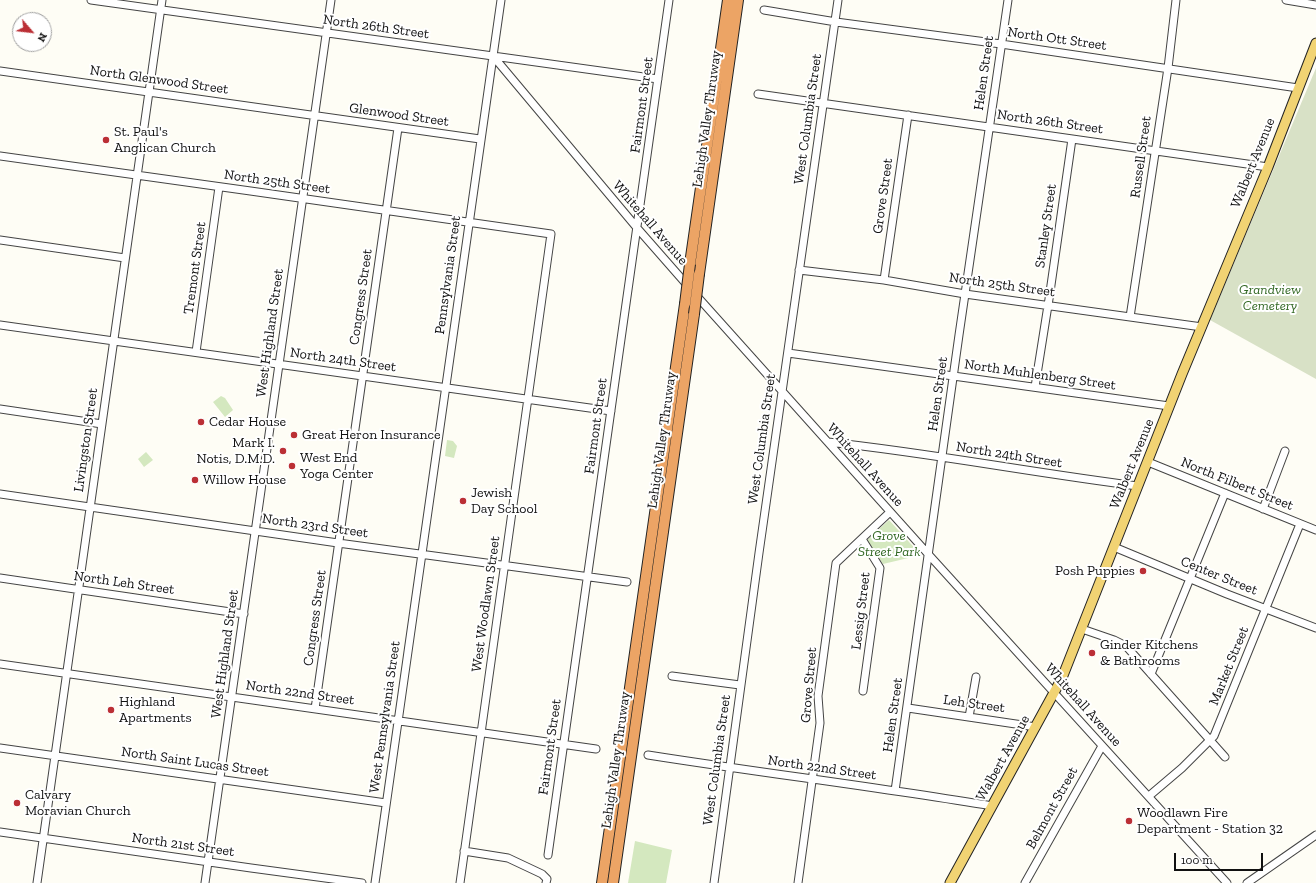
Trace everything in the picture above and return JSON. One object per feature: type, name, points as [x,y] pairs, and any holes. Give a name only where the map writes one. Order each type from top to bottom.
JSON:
[{"type":"highway","name":"Lehigh Valley Thruway","points":[[602,883],[728,0]]},
{"type":"highway","name":"Lehigh Valley Thruway","points":[[613,883],[738,0]]},
{"type":"main road","name":"Walbert Avenue","points":[[950,883],[1062,678],[1316,43]]},
{"type":"street","name":"North 26th Street","points":[[91,0],[658,80]]},
{"type":"street","name":"Livingston Street","points":[[36,883],[162,0]]},
{"type":"street","name":"West Highland Street","points":[[205,883],[315,116],[330,0]]},
{"type":"street","name":"Pennsylvania Street","points":[[421,554],[500,0]]},
{"type":"street","name":"Fairmont Street","points":[[548,855],[638,229],[669,0]]},
{"type":"street","name":"West Columbia Street","points":[[714,883],[740,685],[838,0]]},
{"type":"street","name":"Helen Street","points":[[895,791],[1008,0]]},
{"type":"street","name":"Russell Street","points":[[1130,317],[1168,68],[1176,0]]},
{"type":"street","points":[[1286,0],[1316,5]]},
{"type":"street","name":"North Ott Street","points":[[764,10],[836,22],[1001,44],[1298,88]]},
{"type":"street","name":"Whitehall Avenue","points":[[493,56],[638,229],[890,512],[1227,883]]},
{"type":"street","name":"North Glenwood Street","points":[[0,71],[315,116]]},
{"type":"street","name":"North 26th Street","points":[[758,94],[1268,166]]},
{"type":"street","name":"Grove Street","points":[[884,280],[908,115]]},
{"type":"street","name":"Glenwood Street","points":[[315,116],[480,139]]},
{"type":"street","name":"Congress Street","points":[[315,709],[398,128]]},
{"type":"street","name":"Stanley Street","points":[[1035,387],[1072,139]]},
{"type":"street","name":"North 25th Street","points":[[0,156],[551,234]]},
{"type":"street","name":"Tremont Street","points":[[196,352],[220,187]]},
{"type":"street","name":"West Woodlawn Street","points":[[460,883],[551,234]]},
{"type":"street","points":[[0,240],[125,258]]},
{"type":"street","name":"North 25th Street","points":[[799,270],[884,280],[965,294],[1202,327]]},
{"type":"street","name":"North 24th Street","points":[[0,325],[611,411]]},
{"type":"street","name":"North Muhlenberg Street","points":[[788,353],[1170,406]]},
{"type":"street","points":[[0,409],[102,424]]},
{"type":"street","name":"North 24th Street","points":[[828,442],[1138,486]]},
{"type":"street","points":[[1263,509],[1285,451]]},
{"type":"street","name":"North Filbert Street","points":[[1148,462],[1316,530]]},
{"type":"street","points":[[1151,674],[1225,493]]},
{"type":"street","name":"North 23rd Street","points":[[0,494],[338,543],[627,582]]},
{"type":"street","name":"Grove Street","points":[[798,883],[820,723],[818,696],[836,563],[890,512]]},
{"type":"street","name":"Market Street","points":[[1149,796],[1182,768],[1210,740],[1216,731],[1300,524]]},
{"type":"street","name":"Lessig Street","points":[[862,539],[880,568],[863,690]]},
{"type":"street","name":"Center Street","points":[[1114,547],[1190,579],[1316,628]]},
{"type":"street","name":"West Pennsylvania Street","points":[[375,883],[421,554]]},
{"type":"street","name":"North Leh Street","points":[[0,578],[244,614]]},
{"type":"street","points":[[1082,629],[1114,640],[1126,646],[1225,757]]},
{"type":"street","name":"North 22nd Street","points":[[0,664],[596,749]]},
{"type":"street","points":[[672,676],[740,685]]},
{"type":"street","points":[[969,717],[976,677]]},
{"type":"street","name":"Leh Street","points":[[908,708],[1036,726]]},
{"type":"street","name":"Belmont Street","points":[[1025,883],[1102,746]]},
{"type":"street","name":"North Saint Lucas Street","points":[[0,748],[386,803]]},
{"type":"street","name":"North 22nd Street","points":[[648,755],[992,806]]},
{"type":"street","name":"North 21st Street","points":[[0,832],[362,883]]},
{"type":"street","points":[[1247,883],[1316,835]]},
{"type":"street","points":[[464,851],[508,858],[542,874],[547,879],[546,883]]},
{"type":"green space","name":"Grandview Cemetery","points":[[1316,68],[1316,379],[1210,320]]},
{"type":"green space","points":[[221,396],[225,398],[233,410],[225,417],[213,402]]},
{"type":"green space","points":[[447,440],[453,441],[457,446],[454,458],[445,456]]},
{"type":"green space","points":[[146,452],[153,460],[144,467],[138,459]]},
{"type":"green space","name":"Grove Street Park","points":[[889,520],[921,555],[883,564],[866,541]]},
{"type":"green space","points":[[635,841],[672,850],[666,883],[628,883]]},
{"type":"place","name":"St. Paul's Anglican Church","points":[[106,140]]},
{"type":"place","name":"Cedar House","points":[[201,422]]},
{"type":"place","name":"Great Heron Insurance","points":[[294,435]]},
{"type":"place","name":"Mark I. Notis, D.M.D.","points":[[283,451]]},
{"type":"place","name":"West End Yoga Center","points":[[292,466]]},
{"type":"place","name":"Willow House","points":[[195,480]]},
{"type":"place","name":"Jewish Day School","points":[[463,501]]},
{"type":"place","name":"Posh Puppies","points":[[1143,571]]},
{"type":"place","name":"Ginder Kitchens & Bathrooms","points":[[1092,653]]},
{"type":"place","name":"Highland Apartments","points":[[111,710]]},
{"type":"place","name":"Calvary Moravian Church","points":[[17,803]]},
{"type":"place","name":"Woodlawn Fire Department - Station 32","points":[[1129,821]]}]
